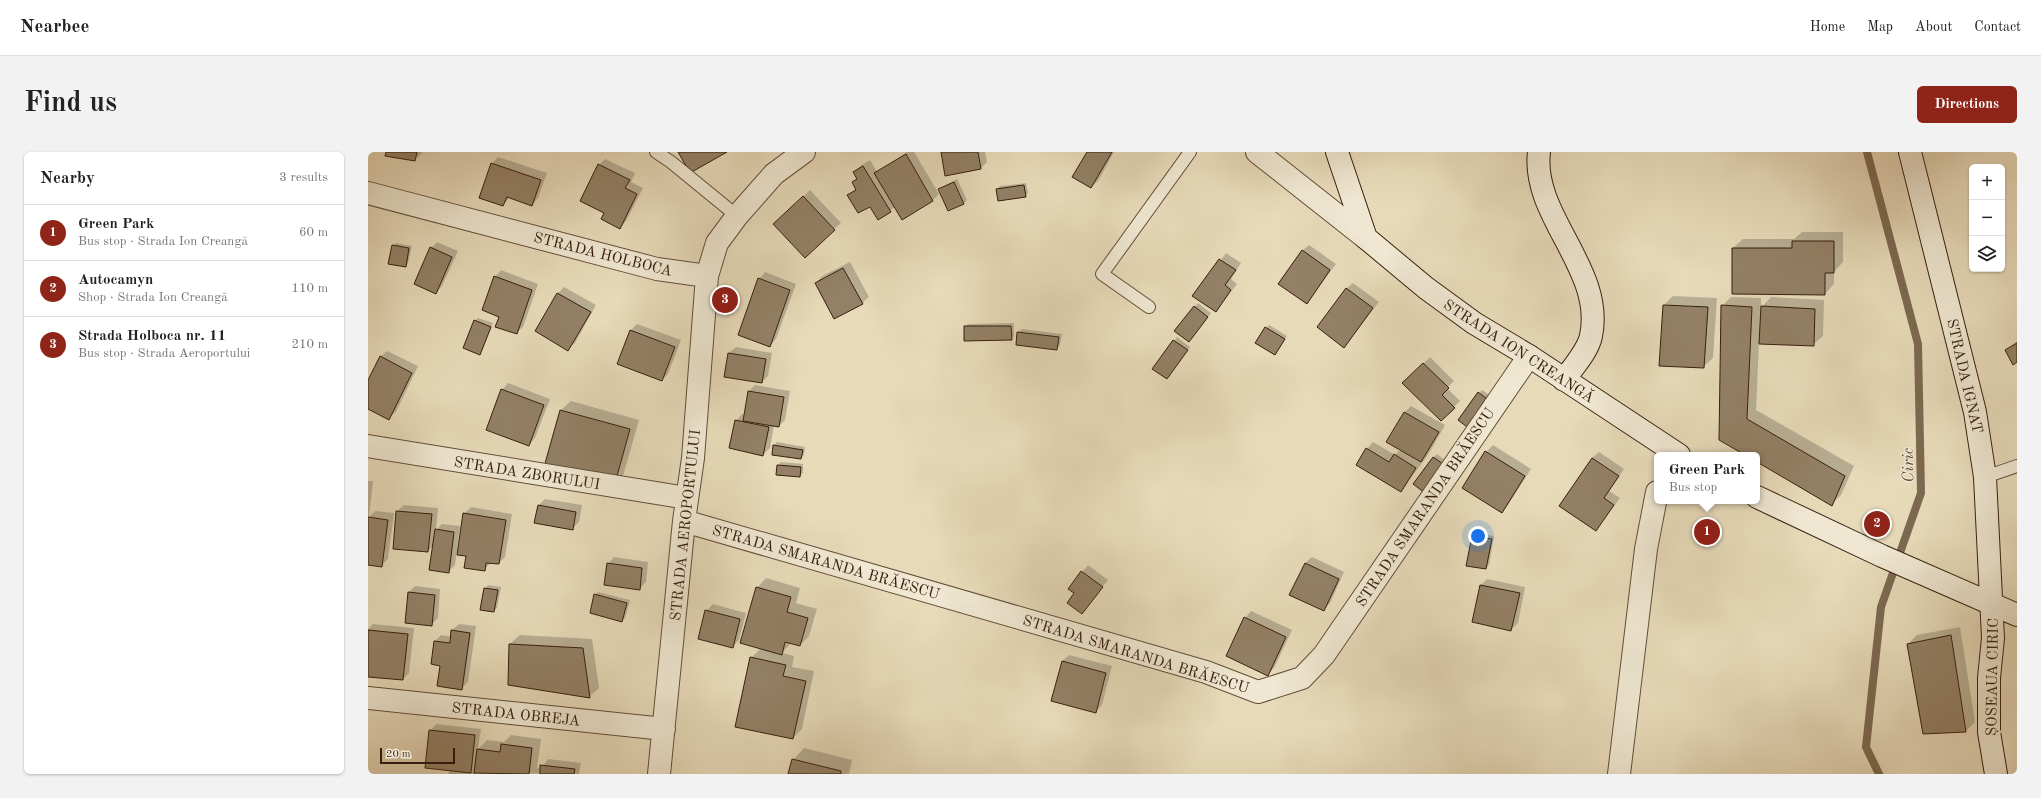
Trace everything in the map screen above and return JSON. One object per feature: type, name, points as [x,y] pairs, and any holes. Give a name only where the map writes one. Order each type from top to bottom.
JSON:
[{"type":"street","points":[[707,276],[717,243],[737,216],[774,174],[804,152]]},
{"type":"street","points":[[1337,152],[1366,238]]},
{"type":"street","points":[[1539,152],[1537,167],[1549,205],[1588,284],[1594,313],[1591,337],[1564,380]]},
{"type":"street","name":"STRADA IGNAT","points":[[1910,152],[1975,412],[1985,477],[1992,604]]},
{"type":"street","points":[[1260,153],[1366,238]]},
{"type":"street","name":"STRADA HOLBOCA","points":[[368,194],[657,269],[707,276]]},
{"type":"street","name":"STRADA ION CREANGĂ","points":[[1366,238],[1426,288],[1474,323],[1528,356],[1671,452]]},
{"type":"street","name":"STRADA AEROPORTULUI","points":[[659,774],[684,521],[692,458],[707,276]]},
{"type":"street","name":"STRADA SMARANDA BRĂESCU","points":[[684,521],[1206,672],[1258,692],[1302,678],[1324,655],[1528,356]]},
{"type":"street","name":"STRADA ZBORULUI","points":[[368,446],[687,498]]},
{"type":"street","points":[[1760,498],[1879,555],[2017,615]]},
{"type":"street","points":[[1619,774],[1646,549],[1655,504]]},
{"type":"street","name":"ȘOSEAUA CIRIC","points":[[1992,604],[1993,638],[1989,678],[1989,732],[1996,774]]},
{"type":"street","name":"STRADA OBREJA","points":[[368,698],[664,729]]},
{"type":"lane","points":[[656,152],[671,162],[737,216]]},
{"type":"lane","points":[[1149,307],[1102,274],[1190,152]]},
{"type":"lane","points":[[1985,477],[2017,466]]},
{"type":"building","points":[[386,152],[417,152],[415,161],[385,156]]},
{"type":"building","points":[[678,152],[727,152],[690,173]]},
{"type":"building","points":[[941,152],[978,152],[981,169],[945,176]]},
{"type":"building","points":[[1087,152],[1112,152],[1091,188],[1072,177]]},
{"type":"building","points":[[906,154],[933,201],[902,220],[874,173]]},
{"type":"building","points":[[491,163],[541,180],[532,206],[507,197],[503,206],[479,198]]},
{"type":"building","points":[[598,164],[630,180],[625,188],[637,194],[620,229],[601,219],[604,213],[580,201]]},
{"type":"building","points":[[863,166],[891,212],[878,220],[870,207],[858,213],[847,195],[856,190],[852,182],[857,179],[853,172]]},
{"type":"building","points":[[954,182],[964,204],[948,211],[938,189]]},
{"type":"building","points":[[1024,185],[1026,197],[998,201],[996,189]]},
{"type":"building","points":[[803,196],[835,230],[805,258],[773,224]]},
{"type":"building","points":[[1792,241],[1834,241],[1834,273],[1825,273],[1825,295],[1732,294],[1732,248],[1792,248]]},
{"type":"building","points":[[392,245],[409,248],[406,267],[388,264]]},
{"type":"building","points":[[430,247],[452,257],[436,294],[414,284]]},
{"type":"building","points":[[1302,250],[1330,270],[1307,304],[1278,284]]},
{"type":"building","points":[[1219,259],[1236,270],[1225,285],[1231,290],[1216,312],[1192,296]]},
{"type":"building","points":[[843,268],[863,304],[834,319],[815,283]]},
{"type":"building","points":[[494,276],[532,290],[517,334],[495,327],[499,317],[482,310]]},
{"type":"building","points":[[758,278],[790,290],[770,347],[738,335]]},
{"type":"building","points":[[1346,288],[1373,308],[1344,348],[1317,327]]},
{"type":"building","points":[[557,293],[591,312],[568,351],[535,331]]},
{"type":"building","points":[[1663,305],[1708,307],[1704,368],[1659,366]]},
{"type":"building","points":[[1721,305],[1752,307],[1747,419],[1845,476],[1832,506],[1760,464],[1760,452],[1740,452],[1719,440]]},
{"type":"building","points":[[1194,306],[1208,317],[1189,342],[1174,331]]},
{"type":"building","points":[[1761,306],[1815,309],[1814,346],[1759,344]]},
{"type":"building","points":[[474,320],[491,327],[480,355],[463,348]]},
{"type":"building","points":[[964,326],[1011,326],[1012,340],[964,341]]},
{"type":"building","points":[[1265,327],[1285,339],[1275,355],[1255,343]]},
{"type":"building","points":[[630,330],[675,347],[662,381],[617,364]]},
{"type":"building","points":[[1017,332],[1059,337],[1057,350],[1016,345]]},
{"type":"building","points":[[1173,340],[1188,350],[1167,379],[1152,369]]},
{"type":"building","points":[[2017,343],[2017,362],[2013,365],[2005,350]]},
{"type":"building","points":[[728,353],[766,359],[762,383],[724,377]]},
{"type":"building","points":[[380,356],[412,373],[389,420],[368,409],[368,380]]},
{"type":"building","points":[[1423,363],[1449,388],[1442,395],[1455,408],[1441,421],[1402,383]]},
{"type":"building","points":[[501,389],[544,405],[529,446],[486,430]]},
{"type":"building","points":[[748,391],[784,397],[779,427],[743,421]]},
{"type":"building","points":[[1478,392],[1491,402],[1471,430],[1458,420]]},
{"type":"building","points":[[560,410],[630,429],[614,487],[544,467]]},
{"type":"building","points":[[1404,412],[1439,432],[1421,462],[1386,442]]},
{"type":"building","points":[[735,420],[769,427],[763,456],[729,448]]},
{"type":"building","points":[[773,445],[803,450],[801,459],[772,455]]},
{"type":"building","points":[[1366,448],[1389,462],[1394,454],[1416,468],[1401,492],[1356,465]]},
{"type":"building","points":[[1485,451],[1525,476],[1502,513],[1462,488]]},
{"type":"building","points":[[1433,457],[1449,468],[1429,496],[1413,484]]},
{"type":"building","points":[[1592,458],[1619,476],[1604,498],[1614,505],[1596,531],[1559,506]]},
{"type":"building","points":[[777,465],[801,467],[800,477],[776,475]]},
{"type":"building","points":[[538,505],[576,512],[573,530],[534,523]]},
{"type":"building","points":[[396,511],[432,514],[428,552],[393,549]]},
{"type":"building","points":[[463,513],[506,520],[499,564],[486,563],[485,571],[464,568],[466,556],[457,555]]},
{"type":"building","points":[[368,517],[388,520],[382,567],[368,565]]},
{"type":"building","points":[[435,529],[454,532],[449,573],[429,570]]},
{"type":"building","points":[[1472,536],[1492,539],[1486,569],[1466,566]]},
{"type":"building","points":[[607,563],[642,568],[640,590],[604,585]]},
{"type":"building","points":[[1305,563],[1339,579],[1324,611],[1289,595]]},
{"type":"building","points":[[1081,571],[1103,587],[1082,614],[1067,603],[1074,593],[1068,589]]},
{"type":"building","points":[[1480,585],[1520,593],[1511,631],[1472,622]]},
{"type":"building","points":[[756,587],[791,597],[787,612],[808,618],[800,646],[785,642],[782,655],[740,643]]},
{"type":"building","points":[[484,588],[498,590],[494,612],[480,610]]},
{"type":"building","points":[[408,592],[435,595],[432,626],[405,623]]},
{"type":"building","points":[[594,594],[627,603],[622,622],[590,613]]},
{"type":"building","points":[[705,610],[740,619],[733,648],[698,639]]},
{"type":"building","points":[[1244,617],[1286,637],[1268,676],[1226,656]]},
{"type":"building","points":[[368,630],[408,634],[403,680],[368,677]]},
{"type":"building","points":[[451,630],[470,633],[462,690],[437,686],[440,666],[431,664],[434,641],[450,643]]},
{"type":"building","points":[[1951,635],[1966,732],[1923,734],[1907,644]]},
{"type":"building","points":[[509,644],[583,648],[590,698],[508,685]]},
{"type":"building","points":[[750,657],[786,665],[783,676],[806,681],[793,739],[735,727]]},
{"type":"building","points":[[1062,661],[1106,673],[1096,713],[1051,701]]},
{"type":"building","points":[[429,730],[475,735],[471,773],[425,768]]},
{"type":"building","points":[[501,744],[532,748],[529,774],[474,773],[477,749],[500,752]]},
{"type":"building","points":[[792,759],[841,771],[841,774],[788,774]]},
{"type":"building","points":[[540,765],[575,769],[574,774],[540,774]]},
{"type":"waterway","name":"Ciric","points":[[1867,152],[1918,344],[1921,493],[1881,607],[1866,747],[1879,774]]},
{"type":"place","name":"Strada Holboca nr. 11","points":[[725,300]]},
{"type":"place","name":"Autocamyn","points":[[1877,524]]},
{"type":"place","name":"Green Park","points":[[1707,532]]}]
